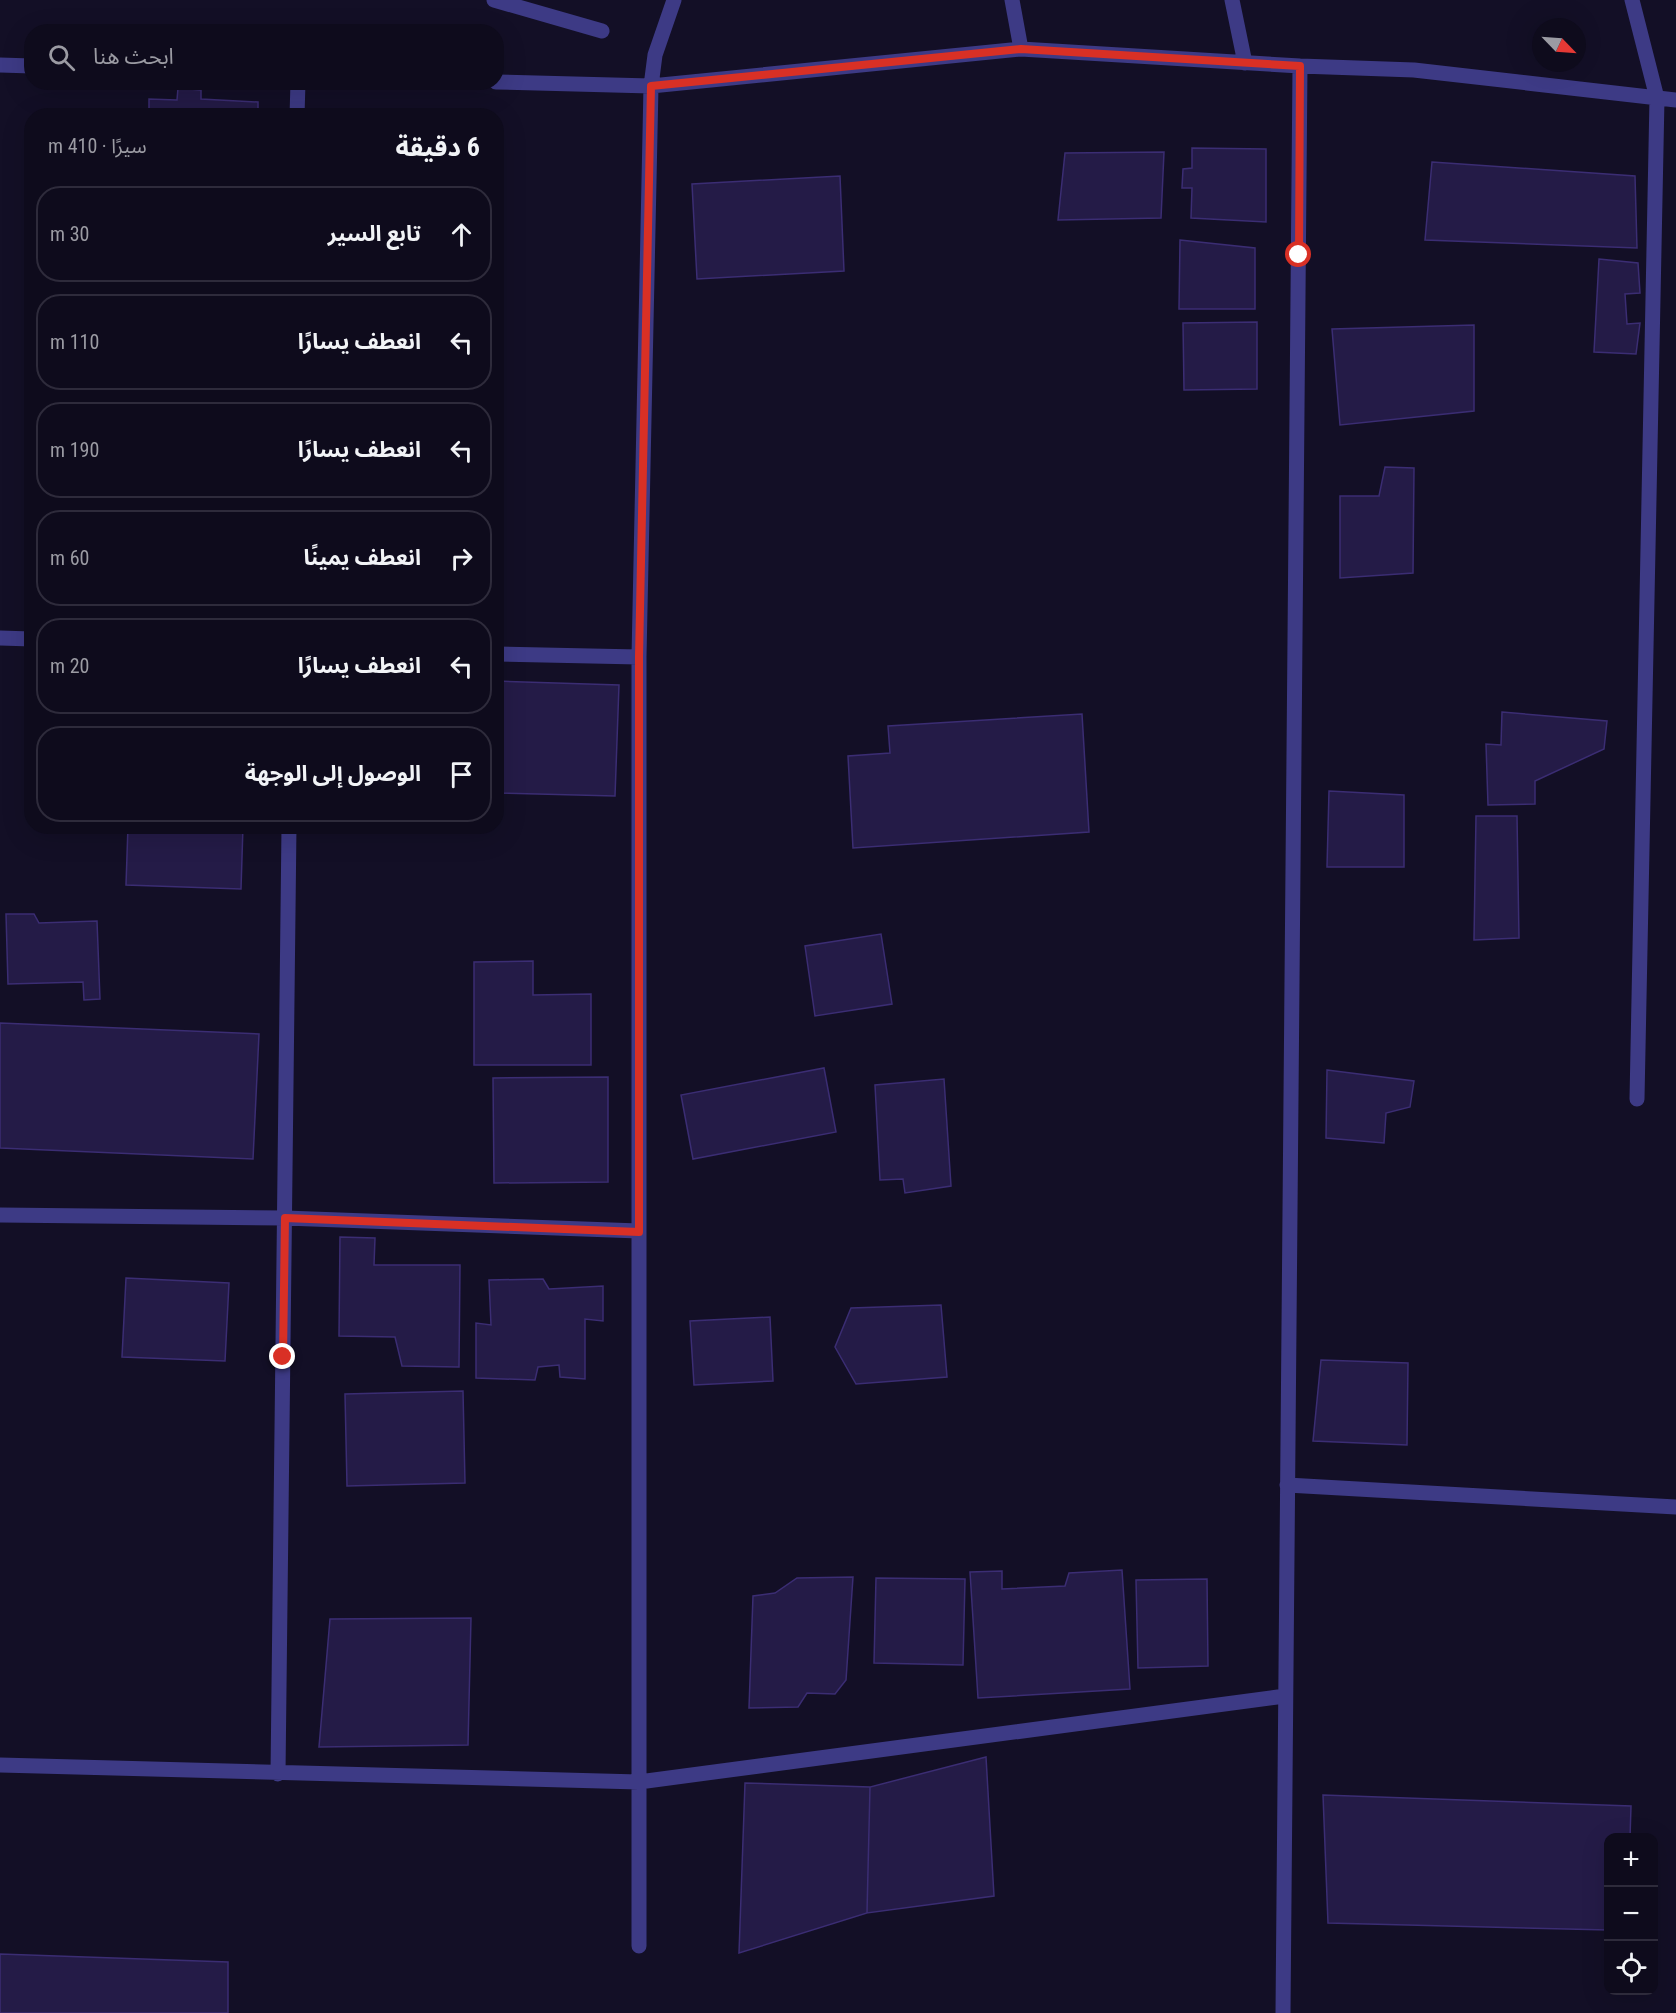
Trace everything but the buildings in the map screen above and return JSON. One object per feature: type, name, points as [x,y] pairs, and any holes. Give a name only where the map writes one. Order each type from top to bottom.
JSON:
[{"type":"street","points":[[494,0],[602,31]]},
{"type":"street","points":[[639,1947],[639,657],[651,86],[655,55],[674,0]]},
{"type":"street","points":[[1012,0],[1021,49]]},
{"type":"street","points":[[1232,0],[1245,63]]},
{"type":"street","points":[[1632,0],[1657,98],[1637,1099]]},
{"type":"street","points":[[504,82],[651,86],[1021,49],[1300,66],[1414,70],[1676,100]]},
{"type":"street","points":[[0,65],[24,66]]},
{"type":"street","points":[[1283,2013],[1300,66]]},
{"type":"street","points":[[297,108],[298,90]]},
{"type":"street","points":[[0,638],[24,639]]},
{"type":"street","points":[[504,654],[639,657]]},
{"type":"street","points":[[278,1774],[289,834]]},
{"type":"street","points":[[0,1215],[285,1218],[639,1232]]},
{"type":"street","points":[[1287,1485],[1676,1507]]},
{"type":"street","points":[[0,1765],[639,1782],[1285,1696]]},
{"type":"route","points":[[283,1357],[285,1218],[639,1232],[639,657],[651,86],[773,76],[1021,49],[1300,66],[1299,255]]}]
